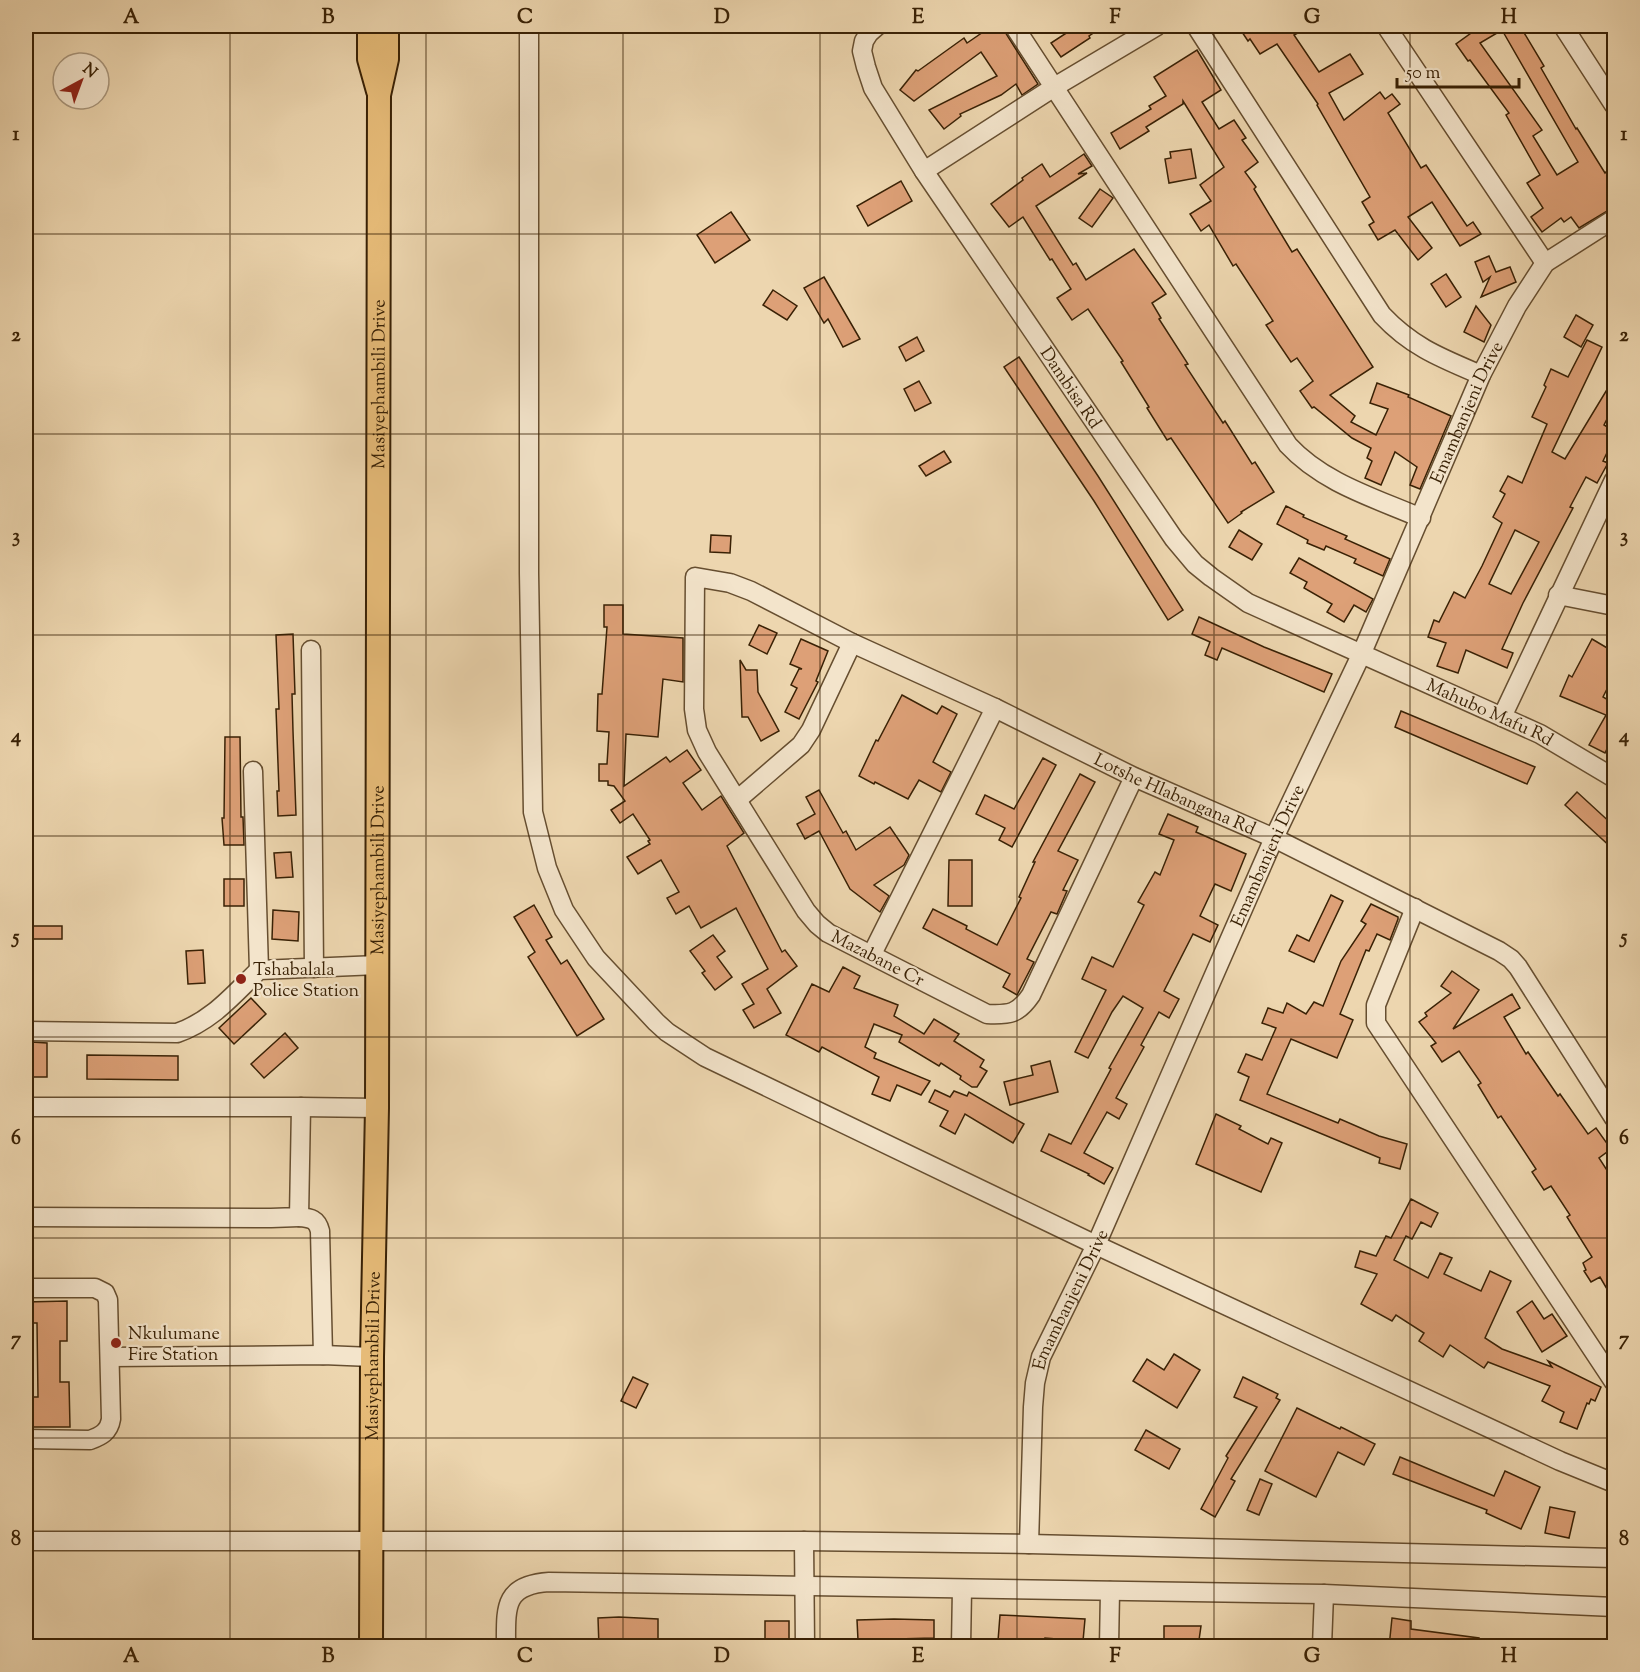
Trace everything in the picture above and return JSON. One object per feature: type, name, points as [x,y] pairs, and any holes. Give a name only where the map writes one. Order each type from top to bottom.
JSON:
[{"type":"main road","name":"Masiyephambili Drive","points":[[369,26],[369,59],[379,95]]},
{"type":"main road","name":"Masiyephambili Drive","points":[[371,1647],[372,1357],[378,965],[379,95],[387,59],[387,26]]},
{"type":"street","points":[[529,26],[529,573],[533,812],[547,868],[564,910],[596,958],[656,1023],[705,1057],[1096,1245],[1550,1456],[1614,1483]]},
{"type":"street","name":"Dambisa Rd","points":[[877,26],[864,41],[862,51],[873,88],[924,171],[1167,530],[1195,564],[1248,603],[1361,655]]},
{"type":"street","points":[[1014,26],[1056,86],[1288,445],[1302,460],[1322,474],[1421,518]]},
{"type":"street","points":[[924,171],[1056,86],[1157,26]]},
{"type":"street","points":[[1196,26],[1382,315],[1415,345],[1481,375]]},
{"type":"street","points":[[1386,26],[1545,263]]},
{"type":"street","points":[[1563,26],[1614,105]]},
{"type":"street","name":"Emambanjeni Drive","points":[[1029,1544],[1035,1383],[1041,1357],[1096,1245],[1274,838],[1361,655],[1481,375],[1517,306],[1545,263],[1614,219]]},
{"type":"street","points":[[1502,717],[1614,480]]},
{"type":"street","name":"Lotshe Hlabangana Rd","points":[[695,577],[730,583],[751,591],[852,643],[995,708],[1134,777],[1274,838],[1511,959],[1614,1118]]},
{"type":"street","name":"Mazabane Cr","points":[[695,577],[693,688],[697,730],[707,752],[806,911],[828,933],[987,1014],[1012,1013],[1023,1007],[1031,995],[1134,777]]},
{"type":"street","points":[[1558,595],[1614,606]]},
{"type":"street","points":[[737,800],[801,745],[811,730],[852,643]]},
{"type":"street","points":[[311,650],[314,968]]},
{"type":"street","name":"Mahubo Mafu Rd","points":[[1361,655],[1540,734],[1614,777]]},
{"type":"street","points":[[872,954],[995,708]]},
{"type":"street","points":[[253,771],[259,970]]},
{"type":"street","points":[[1415,908],[1376,1005],[1376,1023],[1614,1382]]},
{"type":"street","points":[[26,1031],[177,1033],[191,1028],[217,1012],[259,970],[378,965]]},
{"type":"street","points":[[26,1107],[377,1108]]},
{"type":"street","points":[[299,1217],[301,1107]]},
{"type":"street","points":[[26,1217],[312,1218],[318,1224],[320,1231],[322,1355]]},
{"type":"street","points":[[26,1288],[95,1288],[105,1293],[108,1300],[111,1419],[106,1432],[90,1440],[26,1439]]},
{"type":"street","points":[[110,1357],[322,1355],[372,1357]]},
{"type":"street","points":[[26,1541],[804,1541],[1614,1558]]},
{"type":"street","points":[[804,1541],[805,1647]]},
{"type":"street","points":[[506,1647],[508,1604],[525,1586],[537,1583],[1324,1594],[1614,1607]]},
{"type":"street","points":[[961,1647],[962,1589]]},
{"type":"street","points":[[1109,1647],[1110,1591]]},
{"type":"street","points":[[1322,1647],[1324,1594]]},
{"type":"building","points":[[992,26],[1003,26],[1038,84],[1022,95],[1016,84],[1001,95],[960,114],[961,116],[944,129],[929,110],[997,76],[981,52],[914,101],[900,90],[916,70],[918,71],[964,38],[967,43]]},
{"type":"building","points":[[1077,26],[1104,26],[1061,57],[1051,43]]},
{"type":"building","points":[[1238,26],[1311,26],[1294,35],[1319,72],[1350,54],[1363,74],[1329,93],[1344,120],[1380,92],[1385,99],[1392,94],[1400,104],[1388,113],[1421,168],[1426,165],[1467,226],[1473,222],[1481,234],[1460,246],[1432,202],[1408,217],[1432,248],[1418,260],[1395,230],[1378,240],[1369,225],[1374,222],[1362,202],[1370,197],[1318,104],[1277,44],[1260,54]]},
{"type":"building","points":[[1481,26],[1520,26],[1544,66],[1541,68],[1576,129],[1614,183],[1614,207],[1579,228],[1571,217],[1564,222],[1561,218],[1542,232],[1531,217],[1543,208],[1527,183],[1540,175],[1506,115],[1509,113],[1456,44]],"holes":[[[1502,30],[1578,162],[1557,175],[1533,136],[1542,130],[1480,43]]]},
{"type":"building","points":[[1197,50],[1221,90],[1202,102],[1219,129],[1234,120],[1246,138],[1242,140],[1258,162],[1245,172],[1256,187],[1254,189],[1292,252],[1297,249],[1373,367],[1330,395],[1355,416],[1351,422],[1376,435],[1388,409],[1370,403],[1377,383],[1409,395],[1408,397],[1451,416],[1420,489],[1410,485],[1417,467],[1395,452],[1381,485],[1365,478],[1372,461],[1367,458],[1371,448],[1352,438],[1314,407],[1312,408],[1300,391],[1313,381],[1297,358],[1291,362],[1266,325],[1273,321],[1236,264],[1233,266],[1209,225],[1201,231],[1190,214],[1211,201],[1200,185],[1224,167],[1183,101],[1183,104],[1146,127],[1149,131],[1120,149],[1111,133],[1151,109],[1149,106],[1166,96],[1154,77]]},
{"type":"building","points":[[1191,149],[1196,178],[1169,183],[1165,159],[1171,158],[1170,152]]},
{"type":"building","points":[[1084,154],[1092,166],[1078,174],[1087,173],[1036,206],[1073,265],[1076,263],[1086,280],[1134,249],[1166,294],[1152,303],[1161,318],[1159,319],[1188,364],[1185,365],[1223,423],[1225,421],[1252,464],[1255,462],[1274,492],[1241,512],[1228,523],[1171,438],[1167,440],[1121,362],[1123,361],[1088,309],[1072,320],[1057,298],[1071,289],[1023,217],[1009,227],[991,204],[1042,164],[1050,177]]},
{"type":"building","points":[[901,181],[912,201],[868,226],[857,206]]},
{"type":"building","points":[[1100,189],[1113,198],[1092,227],[1079,218]]},
{"type":"building","points":[[731,212],[750,240],[715,263],[697,235]]},
{"type":"building","points":[[1489,256],[1496,272],[1510,267],[1516,282],[1481,297],[1490,277],[1483,282],[1475,262]]},
{"type":"building","points":[[1446,274],[1461,297],[1446,307],[1431,284]]},
{"type":"building","points":[[824,277],[860,339],[843,347],[828,319],[824,323],[804,288]]},
{"type":"building","points":[[773,290],[797,306],[787,320],[763,305]]},
{"type":"building","points":[[1476,306],[1491,325],[1484,342],[1464,332]]},
{"type":"building","points":[[1576,315],[1593,325],[1581,347],[1564,337]]},
{"type":"building","points":[[917,337],[924,351],[906,361],[899,347]]},
{"type":"building","points":[[1587,340],[1602,347],[1552,452],[1565,459],[1614,378],[1614,405],[1604,425],[1614,431],[1614,438],[1603,461],[1608,463],[1597,483],[1586,477],[1570,507],[1573,508],[1523,603],[1502,649],[1513,653],[1507,668],[1466,650],[1458,673],[1437,666],[1446,643],[1428,637],[1434,620],[1439,622],[1454,592],[1465,598],[1482,566],[1502,523],[1493,517],[1505,494],[1500,491],[1508,476],[1522,483],[1547,424],[1532,417],[1546,387],[1544,385],[1551,369],[1568,377]],"holes":[[[1515,530],[1539,542],[1511,594],[1489,584]]]},
{"type":"building","points":[[1019,357],[1183,610],[1168,620],[1094,501],[1004,367]]},
{"type":"building","points":[[919,381],[931,403],[915,411],[904,389]]},
{"type":"building","points":[[944,451],[951,462],[926,476],[919,466]]},
{"type":"building","points":[[1286,506],[1304,515],[1303,517],[1347,536],[1345,539],[1390,559],[1383,576],[1354,563],[1356,559],[1326,546],[1324,550],[1307,543],[1308,540],[1277,524]]},
{"type":"building","points":[[1239,530],[1262,544],[1252,560],[1229,547]]},
{"type":"building","points":[[711,535],[731,536],[730,553],[710,552]]},
{"type":"building","points":[[1299,558],[1373,599],[1366,612],[1354,605],[1344,622],[1327,612],[1332,604],[1304,588],[1307,582],[1290,573]]},
{"type":"building","points":[[604,605],[623,605],[623,634],[683,638],[683,682],[663,679],[658,737],[626,734],[624,786],[666,757],[670,762],[687,750],[701,770],[683,783],[702,810],[721,796],[744,833],[727,846],[782,952],[785,950],[797,966],[767,989],[781,1013],[754,1028],[743,1010],[754,1004],[742,984],[768,969],[736,908],[701,928],[689,906],[676,914],[667,898],[679,892],[661,860],[638,874],[627,857],[650,844],[648,841],[650,840],[633,814],[620,823],[611,810],[625,801],[614,786],[608,785],[608,781],[599,781],[599,764],[607,764],[609,732],[597,731],[598,694],[602,694],[607,627],[604,627]]},
{"type":"building","points":[[1199,617],[1264,647],[1332,674],[1324,692],[1222,648],[1217,660],[1205,655],[1210,642],[1192,634]]},
{"type":"building","points":[[759,625],[777,633],[767,654],[749,645]]},
{"type":"building","points":[[293,634],[295,694],[292,694],[296,815],[278,816],[276,709],[279,709],[276,635]]},
{"type":"building","points":[[801,639],[828,651],[816,681],[818,682],[799,719],[785,712],[797,688],[791,685],[799,669],[802,669],[790,664]]},
{"type":"building","points":[[1592,639],[1614,652],[1614,675],[1603,697],[1613,703],[1614,700],[1614,734],[1605,753],[1589,745],[1606,715],[1560,696],[1569,675],[1572,677]]},
{"type":"building","points":[[740,660],[746,670],[757,670],[758,692],[779,731],[761,741],[748,717],[742,717]]},
{"type":"building","points":[[902,695],[937,714],[942,706],[957,714],[933,762],[951,772],[941,792],[919,780],[908,799],[859,776],[876,740],[878,741]]},
{"type":"building","points":[[1401,711],[1535,767],[1527,784],[1395,727]]},
{"type":"building","points":[[225,737],[240,737],[241,817],[243,817],[244,845],[224,845],[222,818],[224,818]]},
{"type":"building","points":[[1043,758],[1056,765],[1012,847],[999,840],[1005,828],[976,814],[985,795],[1014,809]]},
{"type":"building","points":[[1080,774],[1095,782],[1058,851],[1078,860],[1063,890],[1067,891],[1057,914],[1051,912],[1027,959],[1034,962],[1017,995],[1003,987],[1010,974],[923,928],[933,909],[967,926],[966,929],[997,945],[1021,898],[1019,897],[1035,862],[1033,862]]},
{"type":"building","points":[[819,790],[843,833],[846,831],[856,850],[890,827],[909,855],[904,865],[874,885],[889,896],[880,912],[850,889],[819,831],[805,839],[797,824],[815,814],[806,797]]},
{"type":"building","points":[[1577,792],[1614,826],[1614,850],[1565,805]]},
{"type":"building","points":[[1168,814],[1198,827],[1196,832],[1246,854],[1231,891],[1215,884],[1200,916],[1218,925],[1210,942],[1193,934],[1164,991],[1179,999],[1169,1018],[1159,1012],[1141,1045],[1144,1047],[1116,1098],[1127,1104],[1119,1119],[1107,1112],[1084,1153],[1113,1168],[1104,1184],[1089,1174],[1041,1151],[1049,1134],[1071,1144],[1111,1069],[1109,1068],[1143,1008],[1123,996],[1088,1058],[1075,1052],[1106,990],[1082,979],[1092,957],[1113,967],[1144,905],[1138,902],[1155,872],[1160,875],[1174,840],[1159,834]]},
{"type":"building","points":[[291,852],[293,877],[276,878],[274,853]]},
{"type":"building","points":[[949,860],[972,860],[972,906],[948,906]]},
{"type":"building","points":[[224,879],[244,879],[244,906],[224,906]]},
{"type":"building","points":[[1331,895],[1343,901],[1314,962],[1289,951],[1297,935],[1309,941]]},
{"type":"building","points":[[1371,904],[1398,919],[1390,940],[1377,934],[1369,951],[1366,950],[1340,1014],[1353,1020],[1337,1058],[1291,1039],[1267,1094],[1338,1123],[1340,1119],[1379,1136],[1407,1144],[1400,1169],[1379,1163],[1380,1158],[1240,1100],[1249,1077],[1238,1072],[1246,1054],[1262,1060],[1276,1028],[1262,1023],[1268,1008],[1283,1013],[1287,1003],[1306,1014],[1314,1002],[1323,1006],[1341,961],[1366,924],[1361,921]]},
{"type":"building","points":[[534,905],[552,937],[546,940],[561,964],[567,960],[604,1019],[577,1036],[528,957],[535,952],[514,917]]},
{"type":"building","points":[[273,910],[299,912],[298,941],[272,939]]},
{"type":"building","points":[[28,926],[62,926],[62,939],[28,939]]},
{"type":"building","points":[[713,935],[725,951],[717,957],[732,977],[715,990],[702,973],[705,971],[690,951]]},
{"type":"building","points":[[203,950],[205,983],[188,984],[186,951]]},
{"type":"building","points":[[843,967],[860,976],[854,988],[898,1005],[894,1016],[924,1034],[934,1019],[959,1034],[954,1041],[984,1060],[980,1067],[987,1071],[977,1087],[972,1087],[960,1079],[961,1076],[941,1063],[939,1066],[899,1042],[902,1035],[874,1024],[865,1047],[876,1053],[874,1058],[930,1081],[921,1095],[897,1085],[890,1101],[872,1094],[879,1077],[822,1047],[819,1052],[786,1035],[812,984],[829,992]]},
{"type":"building","points":[[1452,971],[1479,990],[1453,1029],[1512,994],[1520,1008],[1504,1017],[1526,1054],[1528,1052],[1588,1134],[1596,1128],[1611,1149],[1599,1158],[1614,1181],[1614,1301],[1600,1277],[1591,1282],[1584,1271],[1586,1270],[1583,1263],[1592,1257],[1567,1217],[1570,1215],[1551,1186],[1544,1190],[1532,1172],[1536,1169],[1501,1116],[1498,1118],[1478,1085],[1481,1083],[1459,1051],[1442,1062],[1431,1046],[1436,1043],[1419,1022],[1427,1016],[1425,1013],[1451,993],[1441,986]]},
{"type":"building","points":[[251,998],[266,1014],[234,1044],[219,1028]]},
{"type":"building","points":[[285,1033],[298,1048],[264,1078],[251,1064]]},
{"type":"building","points":[[31,1042],[47,1043],[47,1077],[31,1077]]},
{"type":"building","points":[[87,1055],[178,1056],[178,1080],[87,1079]]},
{"type":"building","points":[[1050,1061],[1058,1092],[1010,1105],[1004,1082],[1033,1075],[1031,1066]]},
{"type":"building","points":[[935,1090],[950,1097],[954,1091],[967,1096],[969,1092],[1024,1124],[1013,1143],[965,1114],[955,1134],[940,1126],[948,1111],[929,1102]]},
{"type":"building","points":[[1216,1114],[1241,1126],[1239,1129],[1268,1144],[1271,1138],[1282,1143],[1261,1192],[1196,1164]]},
{"type":"building","points":[[1411,1199],[1438,1213],[1431,1227],[1421,1222],[1412,1239],[1406,1236],[1394,1260],[1428,1278],[1440,1253],[1452,1258],[1444,1274],[1481,1291],[1490,1271],[1511,1281],[1485,1338],[1502,1349],[1552,1367],[1548,1361],[1601,1387],[1595,1401],[1591,1399],[1589,1404],[1587,1403],[1577,1429],[1560,1422],[1564,1412],[1542,1401],[1550,1386],[1488,1362],[1484,1368],[1450,1345],[1443,1357],[1419,1341],[1424,1333],[1396,1315],[1392,1321],[1361,1304],[1377,1274],[1355,1267],[1360,1251],[1376,1256],[1386,1236],[1391,1238]]},
{"type":"building","points":[[67,1301],[67,1341],[60,1341],[60,1382],[69,1382],[70,1427],[26,1427],[26,1397],[38,1397],[37,1323],[26,1323],[26,1302]]},
{"type":"building","points":[[1532,1301],[1544,1319],[1552,1314],[1567,1336],[1542,1352],[1517,1312]]},
{"type":"building","points":[[1174,1354],[1200,1370],[1177,1408],[1133,1381],[1147,1359],[1164,1370]]},
{"type":"building","points":[[633,1377],[648,1384],[636,1408],[621,1401]]},
{"type":"building","points":[[1243,1377],[1278,1394],[1276,1398],[1280,1400],[1231,1479],[1235,1481],[1215,1517],[1201,1509],[1228,1458],[1226,1456],[1257,1407],[1234,1397]]},
{"type":"building","points":[[1297,1408],[1375,1444],[1364,1465],[1338,1452],[1316,1497],[1265,1471]]},
{"type":"building","points":[[1146,1430],[1180,1449],[1169,1469],[1135,1450]]},
{"type":"building","points":[[1400,1457],[1494,1496],[1505,1471],[1540,1487],[1521,1529],[1486,1513],[1487,1510],[1393,1474]]},
{"type":"building","points":[[1260,1479],[1272,1484],[1259,1515],[1247,1510]]},
{"type":"building","points":[[1550,1507],[1575,1512],[1569,1538],[1545,1533]]},
{"type":"building","points":[[1000,1615],[1085,1619],[1083,1641],[1045,1638],[1045,1645],[998,1641]]},
{"type":"building","points":[[598,1618],[658,1619],[658,1647],[599,1647]]},
{"type":"building","points":[[1392,1618],[1411,1621],[1411,1629],[1479,1638],[1479,1647],[1389,1647]]},
{"type":"building","points":[[857,1620],[934,1620],[934,1638],[858,1640]]},
{"type":"building","points":[[765,1621],[789,1621],[789,1647],[765,1647]]},
{"type":"building","points":[[1164,1626],[1201,1626],[1198,1647],[1164,1647]]},
{"type":"place","name":"Tshabalala Police Station","points":[[241,979]]},
{"type":"place","name":"Nkulumane Fire Station","points":[[116,1343]]}]
